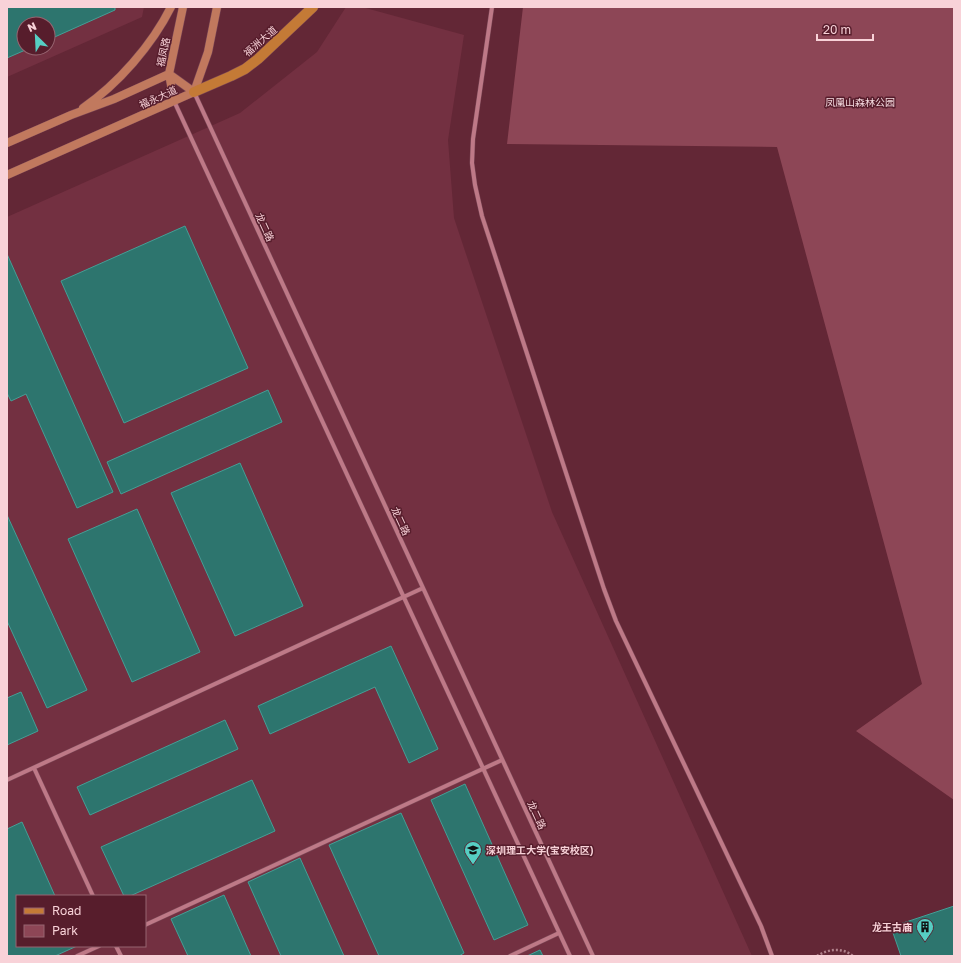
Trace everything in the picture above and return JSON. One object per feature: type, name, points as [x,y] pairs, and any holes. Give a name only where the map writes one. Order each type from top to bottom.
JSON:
[{"type":"main road","points":[[71,115],[97,97],[124,72],[149,43],[171,7]]},
{"type":"main road","name":"福凤路","points":[[174,101],[169,74],[183,7]]},
{"type":"main road","points":[[194,92],[208,52],[218,7]]},
{"type":"main road","name":"福洲大道","points":[[194,92],[245,69],[258,59],[313,7]]},
{"type":"main road","name":"福永大道","points":[[7,143],[71,115],[114,99],[169,74],[194,92]]},
{"type":"main road","name":"福永大道","points":[[7,175],[194,92]]},
{"type":"street","points":[[492,7],[473,139],[472,163],[475,186],[482,216],[604,589],[616,620],[757,919],[772,956]]},
{"type":"street","name":"龙二路","points":[[194,92],[593,956]]},
{"type":"street","points":[[174,101],[570,956]]},
{"type":"street","points":[[7,780],[423,588]]},
{"type":"street","points":[[146,925],[502,760]]},
{"type":"street","points":[[34,768],[93,895]]},
{"type":"street","points":[[510,956],[559,933]]},
{"type":"street","points":[[77,956],[97,947]]},
{"type":"street","points":[[116,947],[121,956]]},
{"type":"path","points":[[817,956],[825,951],[834,950],[842,950],[853,956]]},
{"type":"shaded area","points":[[7,7],[144,7],[142,17],[56,55],[56,16],[16,16],[16,56],[54,56],[7,77]]},
{"type":"shaded area","points":[[346,7],[362,7],[464,35],[448,140],[454,218],[552,512],[752,956],[7,956],[7,217],[240,113],[317,52]]},
{"type":"green space","name":"凤凰山森林公园","points":[[523,7],[954,7],[954,800],[856,731],[922,684],[777,147],[507,144]]},
{"type":"building","points":[[7,7],[115,7],[115,10],[56,36],[56,16],[16,16],[16,54],[7,58]]},
{"type":"building","points":[[185,226],[248,368],[124,423],[61,281]]},
{"type":"building","points":[[7,254],[113,492],[77,508],[26,394],[11,401],[7,393]]},
{"type":"building","points":[[268,390],[282,422],[121,494],[107,462]]},
{"type":"building","points":[[240,463],[303,606],[235,636],[171,493]]},
{"type":"building","points":[[137,509],[200,652],[132,682],[68,539]]},
{"type":"building","points":[[7,515],[87,690],[47,708],[7,621]]},
{"type":"building","points":[[391,646],[438,749],[409,763],[375,687],[270,734],[258,706]]},
{"type":"building","points":[[21,692],[38,731],[7,745],[7,698]]},
{"type":"building","points":[[225,720],[238,749],[90,815],[77,787]]},
{"type":"building","points":[[252,780],[275,831],[132,895],[124,895],[101,847]]},
{"type":"building","points":[[465,784],[528,925],[494,940],[431,800]]},
{"type":"building","points":[[401,813],[464,953],[459,956],[379,956],[329,845]]},
{"type":"building","points":[[22,822],[55,895],[16,895],[16,947],[75,947],[55,956],[7,956],[7,829]]},
{"type":"building","points":[[300,858],[344,956],[281,956],[248,882]]},
{"type":"building","points":[[224,895],[251,956],[188,956],[171,919]]},
{"type":"building","name":"龙王古庙","points":[[954,906],[954,956],[901,956],[891,927]]},
{"type":"building","points":[[540,950],[543,956],[527,956]]},
{"type":"place","name":"深圳理工大学(宝安校区)","points":[[473,865]]},
{"type":"place","name":"龙王古庙","points":[[925,942]]}]
